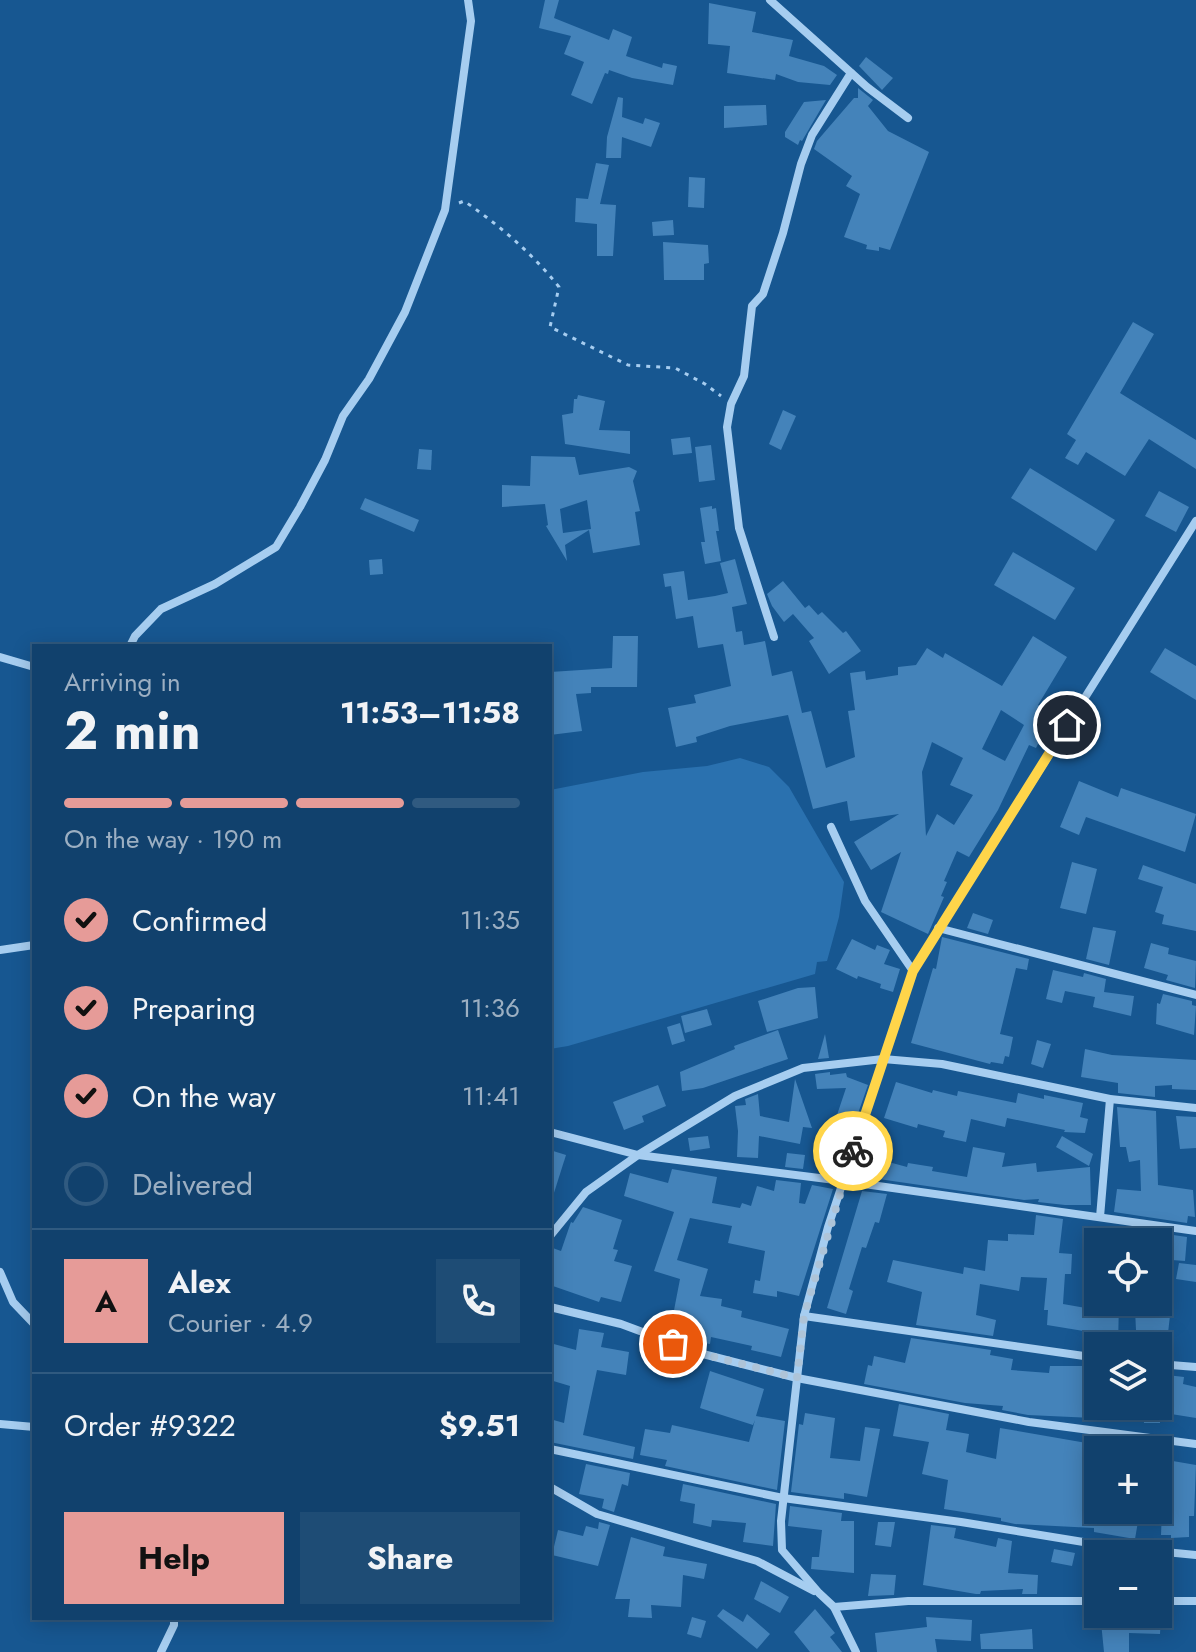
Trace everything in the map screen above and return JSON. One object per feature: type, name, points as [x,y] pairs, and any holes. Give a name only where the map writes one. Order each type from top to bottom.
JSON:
[{"type":"street","points":[[131,644],[161,609],[215,584],[276,547],[325,460],[343,416],[369,379],[405,312],[445,210],[471,21],[468,0]]},
{"type":"street","points":[[770,0],[851,73],[908,118]]},
{"type":"street","points":[[774,637],[739,528],[727,427],[731,404],[744,376],[752,306],[763,294],[801,164],[812,135],[851,73]]},
{"type":"street","points":[[856,1652],[834,1607],[782,1550],[781,1521],[804,1316],[843,1181],[913,971],[1196,521]]},
{"type":"street","points":[[0,657],[32,666]]},
{"type":"street","points":[[831,827],[865,901],[913,971]]},
{"type":"street","points":[[938,928],[1196,995]]},
{"type":"street","points":[[0,950],[32,945]]},
{"type":"street","points":[[552,1234],[586,1192],[638,1155],[735,1096],[803,1068],[883,1059],[942,1064],[1110,1099],[1196,1108]]},
{"type":"street","points":[[1100,1217],[1110,1099]]},
{"type":"street","points":[[552,1133],[638,1155],[1196,1231]]},
{"type":"street","points":[[0,1272],[13,1302],[32,1322]]},
{"type":"street","points":[[552,1307],[621,1324],[699,1353],[797,1378],[1029,1422],[1196,1444]]},
{"type":"street","points":[[804,1316],[1084,1356]]},
{"type":"street","points":[[1172,1365],[1196,1367]]},
{"type":"street","points":[[0,1424],[32,1427]]},
{"type":"street","points":[[552,1449],[783,1498],[1114,1547],[1196,1555]]},
{"type":"street","points":[[552,1488],[597,1514],[757,1561],[819,1593]]},
{"type":"street","points":[[834,1607],[908,1601],[1084,1601]]},
{"type":"street","points":[[1172,1601],[1196,1601]]},
{"type":"street","points":[[161,1652],[174,1620]]},
{"type":"path","points":[[445,210],[464,201],[543,266],[559,287],[550,327],[628,365],[675,368],[705,384],[731,404]]},
{"type":"shaded area","points":[[740,758],[769,767],[789,787],[844,882],[839,917],[827,961],[817,962],[815,974],[552,1049],[552,790],[643,772],[707,766]]},
{"type":"building","points":[[545,0],[559,0],[554,18],[609,40],[613,29],[632,37],[626,56],[662,68],[663,63],[677,66],[673,85],[632,78],[609,70],[592,104],[571,95],[584,62],[564,54],[571,36],[539,28]]},
{"type":"building","points":[[709,3],[756,12],[752,32],[793,40],[789,56],[824,66],[837,75],[830,85],[798,82],[776,74],[775,80],[727,73],[730,46],[708,44]]},
{"type":"building","points":[[866,57],[893,78],[882,90],[859,66]]},
{"type":"building","points":[[858,88],[873,100],[868,106],[888,131],[929,152],[890,250],[879,247],[879,251],[866,249],[867,245],[844,237],[860,194],[846,186],[852,176],[814,149],[817,141],[854,98],[858,98]]},
{"type":"building","points":[[618,97],[623,98],[622,117],[643,124],[645,118],[660,123],[651,147],[622,137],[621,158],[606,158],[607,137]]},
{"type":"building","points":[[826,100],[798,145],[785,137],[804,102]]},
{"type":"building","points":[[766,105],[767,125],[724,128],[724,106]]},
{"type":"building","points":[[596,163],[609,165],[600,204],[616,205],[613,256],[597,256],[597,224],[575,222],[576,198],[588,199]]},
{"type":"building","points":[[689,177],[705,178],[704,208],[688,207]]},
{"type":"building","points":[[673,220],[674,235],[653,236],[652,222]]},
{"type":"building","points":[[663,242],[708,245],[709,263],[704,264],[704,280],[664,280]]},
{"type":"building","points":[[1133,322],[1154,334],[1120,393],[1196,440],[1196,469],[1149,439],[1125,476],[1086,452],[1078,465],[1065,458],[1076,440],[1067,434]]},
{"type":"building","points":[[578,395],[605,401],[599,430],[630,431],[630,454],[565,444],[562,415],[573,413],[574,399]]},
{"type":"building","points":[[783,410],[796,416],[781,450],[769,444]]},
{"type":"building","points":[[690,437],[692,453],[673,455],[671,439]]},
{"type":"building","points":[[711,445],[715,480],[699,482],[695,447]]},
{"type":"building","points":[[419,449],[432,450],[431,470],[417,469]]},
{"type":"building","points":[[531,456],[575,457],[579,475],[629,467],[637,471],[633,481],[640,511],[635,512],[640,545],[593,553],[589,530],[565,545],[567,561],[546,526],[545,504],[502,507],[502,485],[530,486]],"holes":[[[587,500],[591,529],[563,533],[560,509]]]},
{"type":"building","points":[[1030,468],[1115,520],[1096,551],[1011,498]]},
{"type":"building","points":[[1159,491],[1189,507],[1176,532],[1145,516]]},
{"type":"building","points":[[365,498],[419,520],[414,532],[360,509]]},
{"type":"building","points":[[712,506],[712,509],[716,508],[721,561],[705,564],[700,508]]},
{"type":"building","points":[[1013,552],[1075,588],[1055,620],[994,585]]},
{"type":"building","points":[[382,559],[383,574],[370,575],[369,560]]},
{"type":"building","points":[[735,559],[747,604],[732,607],[736,632],[742,631],[744,645],[765,641],[772,676],[792,671],[802,713],[811,711],[826,768],[855,757],[848,711],[855,710],[850,673],[865,671],[866,680],[898,675],[898,667],[916,665],[927,648],[943,658],[945,653],[1002,686],[1033,636],[1067,657],[1038,705],[1061,719],[1047,740],[1042,736],[1036,748],[1029,745],[998,810],[969,857],[957,851],[944,881],[947,882],[941,896],[944,897],[928,934],[881,912],[901,852],[871,870],[854,842],[899,814],[850,821],[847,801],[813,809],[788,715],[730,726],[696,737],[697,742],[676,747],[668,708],[696,703],[694,695],[731,686],[723,644],[698,648],[693,616],[676,619],[671,586],[665,587],[663,574],[684,571],[688,600],[715,596],[728,593],[720,563]],"holes":[[[1001,710],[1024,725],[1005,761],[982,749]],[[932,742],[963,758],[950,785],[973,795],[954,825],[937,814],[926,836],[922,772]]]},
{"type":"building","points":[[783,581],[805,608],[809,605],[818,615],[822,612],[843,633],[846,631],[861,651],[829,674],[809,641],[814,638],[793,614],[784,622],[772,606],[767,594]]},
{"type":"building","points":[[613,636],[638,636],[637,687],[591,687],[591,693],[576,694],[582,731],[552,735],[552,672],[612,668]]},
{"type":"building","points":[[1165,648],[1196,666],[1196,700],[1150,672]]},
{"type":"building","points":[[1079,781],[1118,797],[1121,788],[1196,814],[1185,852],[1086,817],[1079,835],[1060,827]]},
{"type":"building","points":[[1072,862],[1097,869],[1086,914],[1060,908]]},
{"type":"building","points":[[1143,865],[1196,884],[1196,931],[1162,924],[1164,915],[1155,912],[1163,887],[1138,879]]},
{"type":"building","points":[[973,913],[993,920],[988,934],[967,928]]},
{"type":"building","points":[[1093,927],[1116,931],[1109,965],[1086,959]]},
{"type":"building","points":[[942,937],[1029,959],[1027,970],[1016,968],[1000,1034],[1013,1037],[1009,1057],[1005,1056],[1003,1064],[990,1064],[911,1043],[933,968],[936,969]]},
{"type":"building","points":[[852,939],[875,950],[877,945],[890,950],[884,964],[900,969],[893,992],[880,988],[881,984],[858,976],[857,979],[836,969]]},
{"type":"building","points":[[1151,943],[1169,948],[1168,954],[1196,961],[1195,988],[1166,980],[1168,975],[1144,968]]},
{"type":"building","points":[[1053,970],[1106,979],[1104,992],[1134,996],[1131,1016],[1093,1007],[1095,997],[1065,991],[1062,1003],[1046,999]]},
{"type":"building","points":[[815,987],[818,1018],[767,1032],[758,1001],[798,988]]},
{"type":"building","points":[[1163,994],[1192,1001],[1192,1005],[1196,1006],[1194,1035],[1156,1024],[1157,1003],[1160,1004]]},
{"type":"building","points":[[707,1009],[712,1025],[685,1033],[681,1016]]},
{"type":"building","points":[[680,1023],[685,1041],[672,1045],[667,1027]]},
{"type":"building","points":[[778,1030],[788,1059],[703,1088],[682,1091],[680,1072],[735,1049],[734,1046]]},
{"type":"building","points":[[825,1034],[829,1058],[818,1059]]},
{"type":"building","points":[[1037,1040],[1051,1044],[1043,1068],[1031,1064]]},
{"type":"building","points":[[1085,1049],[1112,1055],[1196,1060],[1196,1090],[1172,1089],[1172,1085],[1155,1086],[1155,1097],[1118,1093],[1118,1083],[1081,1077]]},
{"type":"building","points":[[830,1072],[830,1075],[846,1073],[847,1077],[868,1085],[855,1122],[837,1115],[846,1088],[817,1089],[815,1074]]},
{"type":"building","points":[[795,1079],[812,1128],[803,1127],[800,1144],[759,1136],[758,1158],[737,1157],[735,1106],[746,1105],[745,1099],[758,1094],[760,1116],[789,1122]]},
{"type":"building","points":[[896,1082],[932,1093],[933,1090],[957,1096],[958,1091],[1016,1103],[1018,1093],[1083,1103],[1080,1117],[1088,1119],[1085,1133],[1064,1132],[1007,1118],[1005,1127],[971,1119],[966,1142],[943,1137],[945,1131],[918,1124],[917,1128],[884,1118]]},
{"type":"building","points":[[658,1085],[666,1106],[642,1116],[644,1122],[624,1130],[613,1102]]},
{"type":"building","points":[[1117,1107],[1156,1111],[1158,1185],[1193,1190],[1195,1217],[1188,1216],[1187,1223],[1114,1212],[1117,1189],[1141,1191],[1140,1160],[1129,1162],[1126,1147],[1120,1147]]},
{"type":"building","points":[[1176,1116],[1196,1117],[1196,1148],[1180,1149]]},
{"type":"building","points":[[708,1136],[710,1148],[690,1151],[688,1138]]},
{"type":"building","points":[[1062,1136],[1093,1154],[1089,1166],[1056,1147]]},
{"type":"building","points":[[973,1147],[1005,1153],[1002,1167],[1036,1163],[1037,1172],[1090,1167],[1091,1205],[1038,1202],[1039,1199],[1024,1200],[865,1177],[870,1157],[907,1167],[908,1163],[933,1167],[932,1171],[967,1177]]},
{"type":"building","points":[[552,1151],[566,1155],[552,1196]]},
{"type":"building","points":[[787,1153],[805,1155],[803,1169],[785,1167]]},
{"type":"building","points":[[672,1169],[717,1177],[712,1203],[740,1208],[742,1203],[751,1206],[757,1186],[774,1191],[776,1180],[801,1183],[799,1203],[805,1204],[812,1185],[833,1189],[799,1296],[777,1291],[777,1297],[753,1293],[755,1280],[760,1281],[765,1251],[728,1243],[732,1226],[690,1218],[677,1260],[708,1269],[700,1296],[722,1299],[721,1306],[742,1311],[741,1317],[789,1329],[781,1357],[751,1350],[752,1346],[711,1337],[710,1344],[693,1341],[670,1331],[680,1279],[654,1271],[674,1212],[624,1196],[630,1173],[668,1183]]},
{"type":"building","points":[[862,1191],[887,1194],[879,1223],[875,1222],[866,1248],[862,1247],[849,1289],[853,1291],[846,1314],[827,1308]]},
{"type":"building","points":[[583,1207],[622,1220],[613,1249],[618,1250],[614,1261],[632,1266],[621,1302],[601,1297],[599,1302],[552,1286],[552,1248],[561,1251]]},
{"type":"building","points":[[1036,1215],[1063,1219],[1059,1253],[1072,1254],[1071,1274],[1065,1274],[1063,1304],[1084,1308],[1084,1316],[1119,1316],[1118,1332],[1090,1332],[1047,1325],[1048,1310],[1044,1310],[1047,1278],[1021,1277],[1019,1291],[980,1284],[976,1315],[996,1320],[993,1336],[916,1325],[922,1292],[887,1282],[893,1260],[963,1274],[964,1267],[985,1271],[988,1240],[1008,1241],[1008,1234],[1034,1235]]},
{"type":"building","points":[[1172,1235],[1187,1237],[1185,1261],[1172,1260]]},
{"type":"building","points":[[1179,1263],[1196,1265],[1196,1282],[1176,1279]]},
{"type":"building","points":[[1135,1316],[1170,1316],[1168,1332],[1136,1330]]},
{"type":"building","points":[[579,1329],[604,1333],[601,1347],[629,1352],[626,1375],[597,1370],[583,1435],[635,1447],[633,1459],[552,1442],[552,1420],[564,1423],[570,1386],[552,1381],[552,1344],[576,1350]]},
{"type":"building","points":[[911,1338],[991,1350],[990,1355],[1013,1359],[1011,1370],[1049,1373],[1050,1366],[1084,1366],[1084,1418],[1028,1415],[1002,1410],[1003,1406],[965,1403],[864,1384],[868,1365],[872,1366],[874,1356],[905,1363]]},
{"type":"building","points":[[710,1371],[764,1389],[756,1416],[785,1421],[777,1490],[665,1466],[667,1460],[640,1455],[645,1429],[670,1433],[672,1425],[749,1442],[755,1420],[753,1425],[700,1408]]},
{"type":"building","points":[[1172,1376],[1184,1377],[1183,1384],[1196,1387],[1196,1418],[1172,1414]]},
{"type":"building","points":[[899,1404],[949,1414],[946,1430],[969,1434],[966,1452],[996,1459],[1000,1428],[1084,1443],[1084,1524],[1138,1524],[1135,1539],[1094,1532],[1094,1528],[1015,1524],[1001,1521],[1001,1518],[944,1509],[948,1480],[922,1474],[929,1442],[893,1436]]},
{"type":"building","points":[[805,1413],[835,1418],[830,1458],[860,1461],[865,1427],[880,1429],[867,1497],[844,1493],[844,1499],[791,1492],[799,1424],[803,1425]]},
{"type":"building","points":[[1144,1420],[1160,1420],[1160,1423],[1144,1423]]},
{"type":"building","points":[[1172,1461],[1196,1465],[1194,1516],[1189,1516],[1189,1537],[1161,1535],[1161,1524],[1172,1524]]},
{"type":"building","points":[[586,1464],[630,1473],[628,1486],[622,1484],[614,1512],[602,1508],[604,1499],[579,1494]]},
{"type":"building","points":[[683,1484],[776,1504],[773,1546],[743,1542],[746,1523],[712,1520],[711,1527],[693,1523],[695,1504],[680,1501]]},
{"type":"building","points":[[790,1506],[842,1513],[841,1521],[854,1521],[854,1573],[811,1569],[812,1557],[819,1557],[822,1530],[788,1526]]},
{"type":"building","points":[[599,1522],[610,1525],[598,1566],[552,1555],[558,1530],[583,1536],[586,1526],[598,1529]]},
{"type":"building","points":[[878,1522],[895,1522],[891,1547],[875,1545]]},
{"type":"building","points":[[931,1525],[956,1528],[954,1538],[996,1547],[998,1538],[1012,1541],[1008,1573],[1038,1575],[1037,1594],[1022,1594],[1023,1589],[981,1591],[976,1594],[923,1585]]},
{"type":"building","points":[[631,1537],[665,1547],[663,1556],[707,1564],[704,1579],[683,1575],[681,1607],[651,1605],[652,1618],[628,1617],[630,1599],[615,1599]]},
{"type":"building","points":[[1054,1549],[1075,1553],[1072,1566],[1051,1562]]},
{"type":"building","points":[[871,1574],[896,1575],[894,1595],[868,1596]]},
{"type":"building","points":[[761,1581],[789,1597],[780,1613],[754,1599]]},
{"type":"building","points":[[723,1609],[743,1622],[747,1614],[770,1634],[757,1649],[717,1616]]},
{"type":"building","points":[[815,1609],[835,1633],[830,1637],[842,1652],[810,1652],[794,1632]]},
{"type":"building","points":[[692,1617],[706,1621],[701,1638],[687,1634]]},
{"type":"building","points":[[926,1617],[972,1620],[971,1641],[935,1639],[937,1652],[877,1652],[875,1633],[927,1627]]},
{"type":"building","points":[[1102,1628],[1160,1628],[1160,1634],[1129,1633],[1129,1652],[1104,1652]]},
{"type":"building","points":[[1032,1629],[1033,1649],[981,1649],[980,1634]]},
{"type":"way so far","points":[[673,1344],[797,1378],[804,1316],[853,1151]]},
{"type":"route","points":[[853,1151],[913,971],[1067,725]]}]
